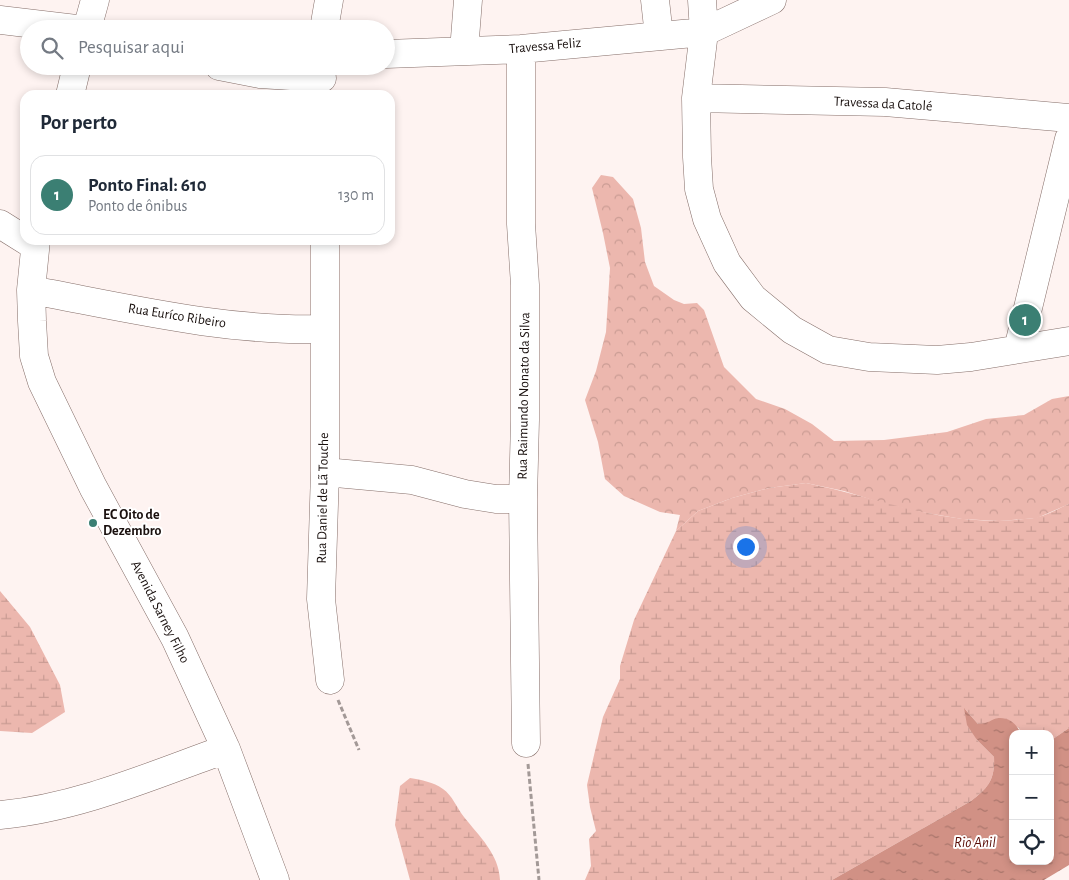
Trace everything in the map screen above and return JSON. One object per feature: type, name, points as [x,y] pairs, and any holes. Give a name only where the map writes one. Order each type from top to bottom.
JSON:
[{"type":"street","points":[[89,20],[95,0]]},
{"type":"street","points":[[326,20],[329,0]]},
{"type":"street","points":[[464,51],[468,0]]},
{"type":"street","points":[[655,0],[658,36]]},
{"type":"street","points":[[702,0],[704,32],[696,98],[699,189],[707,219],[727,263],[753,298],[792,330],[828,350],[870,357],[937,360],[1069,340]]},
{"type":"street","points":[[704,32],[772,0]]},
{"type":"street","points":[[0,20],[20,22]]},
{"type":"street","name":"Travessa Feliz","points":[[395,54],[521,49],[704,32]]},
{"type":"street","name":"Rua Raimundo Nonato da Silva","points":[[521,49],[521,224],[525,285],[523,499],[526,743]]},
{"type":"street","points":[[71,90],[75,75]]},
{"type":"street","points":[[270,75],[322,80]]},
{"type":"street","name":"Travessa da Catolé","points":[[696,98],[885,102],[1069,118]]},
{"type":"street","points":[[1018,349],[1063,190],[1069,139]]},
{"type":"street","points":[[0,224],[20,235]]},
{"type":"street","name":"Avenida Sarney Filho","points":[[35,245],[32,290],[34,356],[42,382],[93,487],[175,638],[226,749],[275,880]]},
{"type":"street","name":"Rua Daniel de Lã Touche","points":[[325,245],[325,472],[322,600],[330,680]]},
{"type":"street","name":"Rua Euríco Ribeiro","points":[[32,290],[171,316],[233,325],[288,330],[325,329]]},
{"type":"street","points":[[325,472],[412,480],[466,494],[496,499],[523,499]]},
{"type":"street","points":[[0,815],[28,813],[108,791],[226,749]]},
{"type":"path","points":[[330,680],[359,750]]},
{"type":"path","points":[[526,743],[539,880]]},
{"type":"green space","points":[[601,175],[613,177],[633,199],[641,228],[645,262],[654,286],[674,300],[684,304],[697,303],[704,310],[724,367],[756,399],[785,409],[812,424],[834,441],[884,440],[947,432],[986,419],[1024,415],[1052,399],[1069,396],[1069,504],[1037,518],[999,521],[962,519],[915,511],[844,491],[806,483],[769,488],[732,498],[698,511],[676,531],[680,515],[660,512],[624,496],[605,479],[598,442],[585,400],[596,371],[606,332],[610,268],[592,188]]},
{"type":"green space","points":[[806,483],[936,515],[988,521],[1032,518],[1046,515],[1069,504],[1069,728],[1054,738],[1054,730],[1020,730],[998,718],[987,724],[978,724],[965,709],[977,740],[994,757],[992,778],[986,787],[971,801],[832,880],[585,880],[591,866],[589,839],[596,831],[587,785],[603,717],[620,679],[620,666],[634,620],[676,531],[698,511],[732,498],[769,488]]},
{"type":"green space","points":[[0,591],[30,627],[60,685],[65,712],[32,733],[0,731]]},
{"type":"green space","points":[[410,778],[435,785],[449,795],[492,854],[499,871],[500,880],[410,880],[395,825],[400,786]]},
{"type":"water","name":"Rio Anil","points":[[964,708],[978,724],[998,718],[1006,719],[1015,724],[1019,730],[1009,730],[1009,865],[1054,865],[1054,738],[1069,728],[1069,865],[1044,880],[832,880],[971,801],[982,792],[992,778],[994,757],[977,740],[967,725]]},
{"type":"place","name":"Ponto Final: 610","points":[[1025,320]]},
{"type":"place","name":"EC Oito de Dezembro","points":[[93,523]]}]
